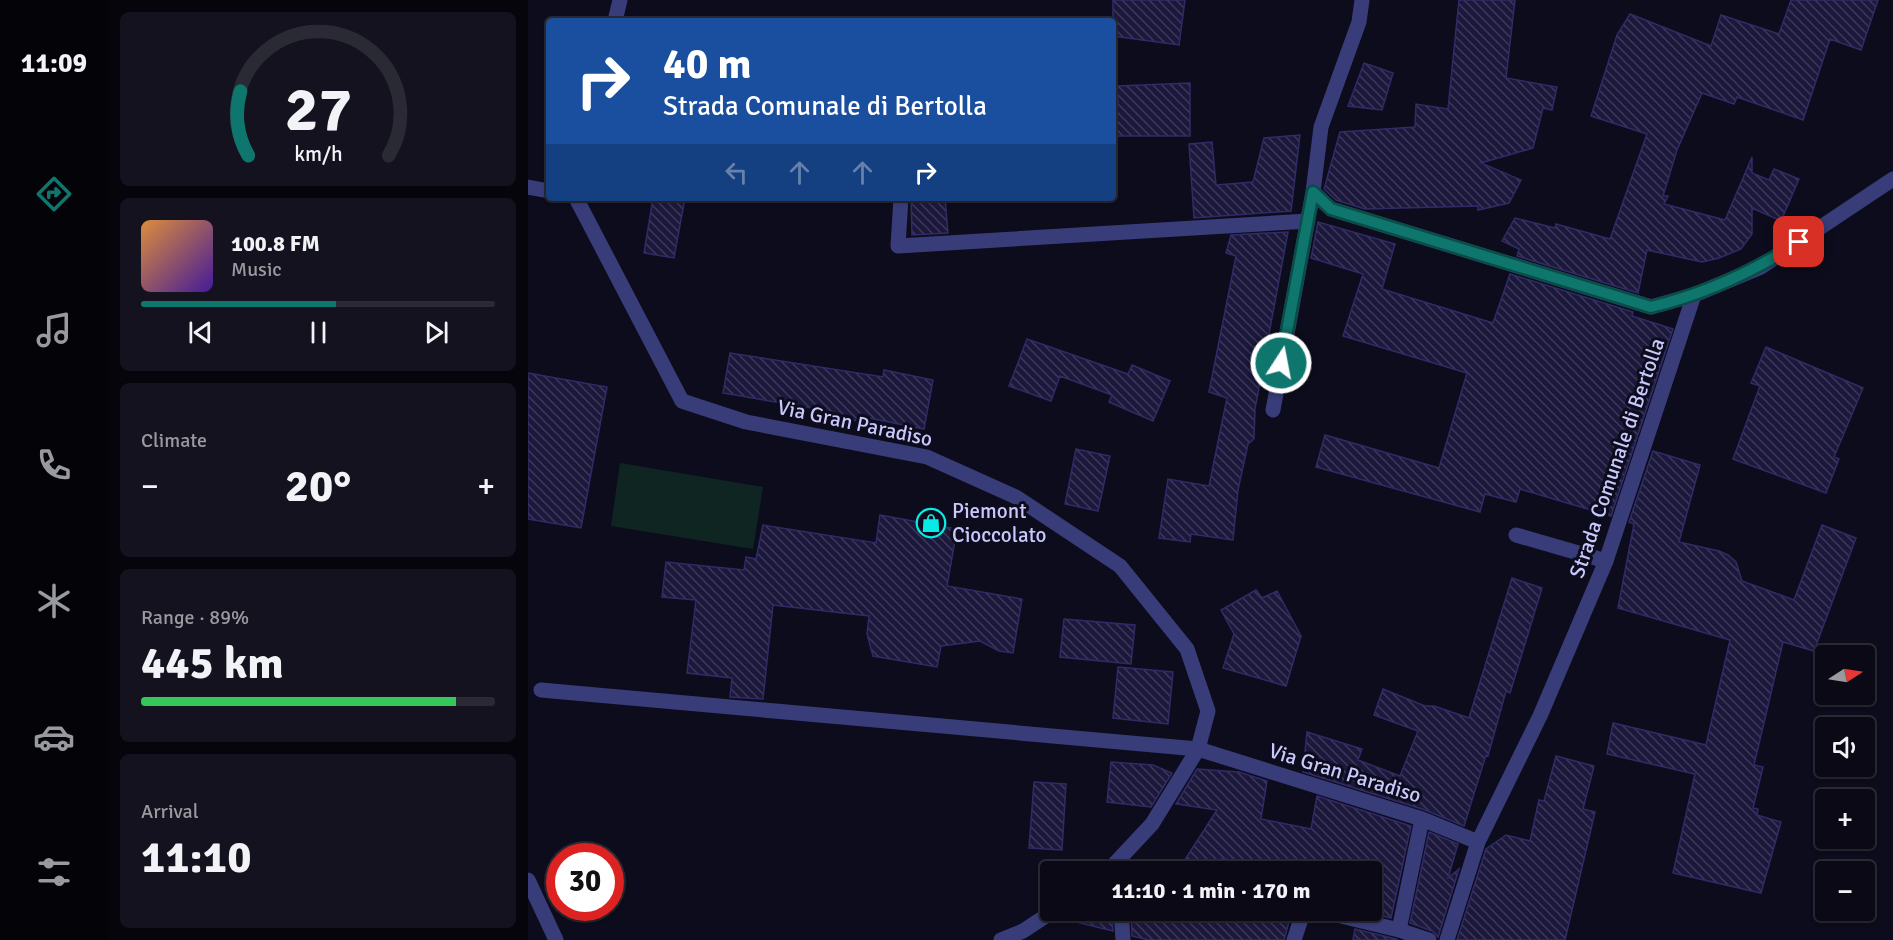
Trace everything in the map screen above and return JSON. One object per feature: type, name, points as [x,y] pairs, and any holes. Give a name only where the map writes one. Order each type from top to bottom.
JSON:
[{"type":"street","points":[[616,18],[620,0]]},
{"type":"street","points":[[1273,410],[1308,221],[1322,127],[1359,22],[1362,0]]},
{"type":"street","points":[[1695,295],[1761,267],[1893,180]]},
{"type":"street","points":[[528,187],[546,190]]},
{"type":"street","name":"Strada Comunale di Bertolla","points":[[1313,192],[1331,209],[1630,303],[1651,307],[1695,295]]},
{"type":"street","name":"Via Gran Paradiso","points":[[578,201],[682,401],[746,422],[927,457],[1016,497],[1120,566],[1187,649],[1208,711],[1198,749],[1152,824],[1117,861]]},
{"type":"street","points":[[901,201],[898,246],[1308,221]]},
{"type":"street","name":"Strada Comunale di Bertolla","points":[[1447,940],[1478,842],[1540,716],[1606,561],[1695,295]]},
{"type":"street","points":[[1516,535],[1606,561]]},
{"type":"street","name":"Via Gran Paradiso","points":[[541,690],[1198,749],[1422,819],[1478,842]]},
{"type":"street","points":[[1398,930],[1422,819]]},
{"type":"street","points":[[528,880],[556,940]]},
{"type":"street","points":[[1001,940],[1023,931],[1040,920]]},
{"type":"street","points":[[1122,921],[1123,940]]},
{"type":"street","points":[[1294,940],[1300,921]]},
{"type":"street","points":[[1361,921],[1429,940]]},
{"type":"green space","points":[[620,463],[763,487],[753,549],[611,526]]},
{"type":"building","points":[[1113,0],[1185,0],[1179,45],[1116,36],[1116,18],[1113,18]]},
{"type":"building","points":[[1459,0],[1515,0],[1506,78],[1557,87],[1552,110],[1543,108],[1533,148],[1481,163],[1521,180],[1509,203],[1478,210],[1478,206],[1365,209],[1336,200],[1324,189],[1340,132],[1415,127],[1416,104],[1448,109]]},
{"type":"building","points":[[1791,0],[1878,0],[1861,50],[1830,39],[1803,120],[1737,97],[1734,104],[1702,93],[1677,150],[1663,196],[1668,196],[1664,204],[1725,220],[1752,157],[1752,173],[1769,180],[1774,169],[1799,179],[1781,221],[1752,208],[1752,234],[1741,249],[1702,262],[1647,250],[1638,293],[1517,256],[1519,249],[1502,241],[1515,218],[1555,228],[1556,224],[1610,239],[1647,134],[1591,116],[1617,35],[1630,14],[1711,46],[1721,15],[1779,34]]},
{"type":"building","points":[[1364,63],[1393,73],[1382,110],[1348,106]]},
{"type":"building","points":[[1190,83],[1190,136],[1116,136],[1117,86]]},
{"type":"building","points":[[1300,135],[1291,211],[1194,218],[1189,144],[1212,142],[1216,185],[1253,182],[1264,138]]},
{"type":"building","points":[[653,201],[684,201],[674,258],[644,253]]},
{"type":"building","points":[[911,201],[945,201],[948,233],[912,235]]},
{"type":"building","points":[[1318,222],[1395,244],[1382,289],[1493,323],[1510,274],[1633,312],[1632,316],[1673,329],[1611,516],[1520,489],[1516,502],[1485,494],[1480,512],[1316,467],[1325,435],[1439,468],[1467,373],[1343,336],[1363,274],[1311,258]]},
{"type":"building","points":[[1288,232],[1255,409],[1254,439],[1248,444],[1238,490],[1233,540],[1191,534],[1190,542],[1159,538],[1168,479],[1209,486],[1227,398],[1209,392],[1236,256],[1226,253],[1231,235]]},
{"type":"building","points":[[1027,339],[1128,374],[1132,365],[1170,381],[1153,421],[1109,402],[1112,395],[1060,376],[1051,401],[1009,386]]},
{"type":"building","points":[[1766,347],[1863,388],[1834,457],[1839,459],[1826,493],[1733,459],[1760,386],[1751,383]]},
{"type":"building","points":[[730,353],[883,377],[884,370],[933,380],[924,429],[859,416],[858,421],[816,413],[817,409],[723,393]]},
{"type":"building","points":[[528,373],[607,387],[581,528],[528,519]]},
{"type":"building","points":[[1076,449],[1110,456],[1098,511],[1065,504]]},
{"type":"building","points":[[1653,451],[1700,465],[1679,542],[1728,555],[1736,562],[1742,581],[1794,600],[1822,525],[1856,538],[1814,651],[1783,642],[1754,765],[1763,767],[1753,808],[1758,809],[1757,815],[1781,822],[1761,893],[1673,873],[1695,774],[1607,754],[1613,723],[1706,745],[1730,640],[1618,608],[1634,524],[1629,522]]},
{"type":"building","points":[[880,515],[957,529],[947,586],[1022,599],[1013,653],[999,651],[980,641],[941,646],[937,667],[873,656],[867,634],[869,616],[773,605],[763,699],[730,697],[732,678],[687,673],[696,600],[662,597],[666,562],[744,570],[746,557],[756,559],[763,525],[876,543]]},
{"type":"building","points":[[1512,578],[1542,588],[1510,693],[1506,691],[1488,756],[1486,755],[1464,826],[1425,810],[1303,772],[1307,732],[1362,749],[1358,760],[1400,776],[1418,731],[1374,715],[1383,689],[1425,706],[1434,706],[1469,718]]},
{"type":"building","points":[[1256,590],[1262,598],[1277,591],[1301,636],[1286,686],[1223,668],[1234,634],[1221,610]]},
{"type":"building","points":[[1064,619],[1135,625],[1131,664],[1060,657]]},
{"type":"building","points":[[1118,667],[1173,672],[1168,724],[1113,718]]},
{"type":"building","points":[[1556,756],[1594,766],[1583,809],[1595,812],[1565,940],[1457,940],[1486,849],[1506,835],[1530,841],[1539,800],[1544,801]]},
{"type":"building","points":[[1111,762],[1153,765],[1172,773],[1151,807],[1107,802]]},
{"type":"building","points":[[1197,769],[1239,772],[1267,781],[1261,819],[1311,829],[1317,796],[1411,826],[1391,918],[1382,916],[1382,861],[1235,861],[1222,858],[1220,861],[1184,861],[1217,810],[1176,804]]},
{"type":"building","points":[[1034,782],[1066,784],[1062,850],[1029,848]]},
{"type":"building","points":[[1429,832],[1458,844],[1448,878],[1459,869],[1438,937],[1432,931],[1410,923]]},
{"type":"building","points":[[1072,921],[1112,921],[1113,931]]},
{"type":"building","points":[[1131,921],[1289,921],[1284,940],[1149,940],[1132,936]]},
{"type":"building","points":[[1355,929],[1396,939],[1398,940],[1353,940]]},
{"type":"place","name":"Piemont Cioccolato","points":[[931,523]]},
{"type":"route","points":[[1281,363],[1313,192],[1331,209],[1630,303],[1651,307],[1695,295],[1761,267],[1799,242]]}]
